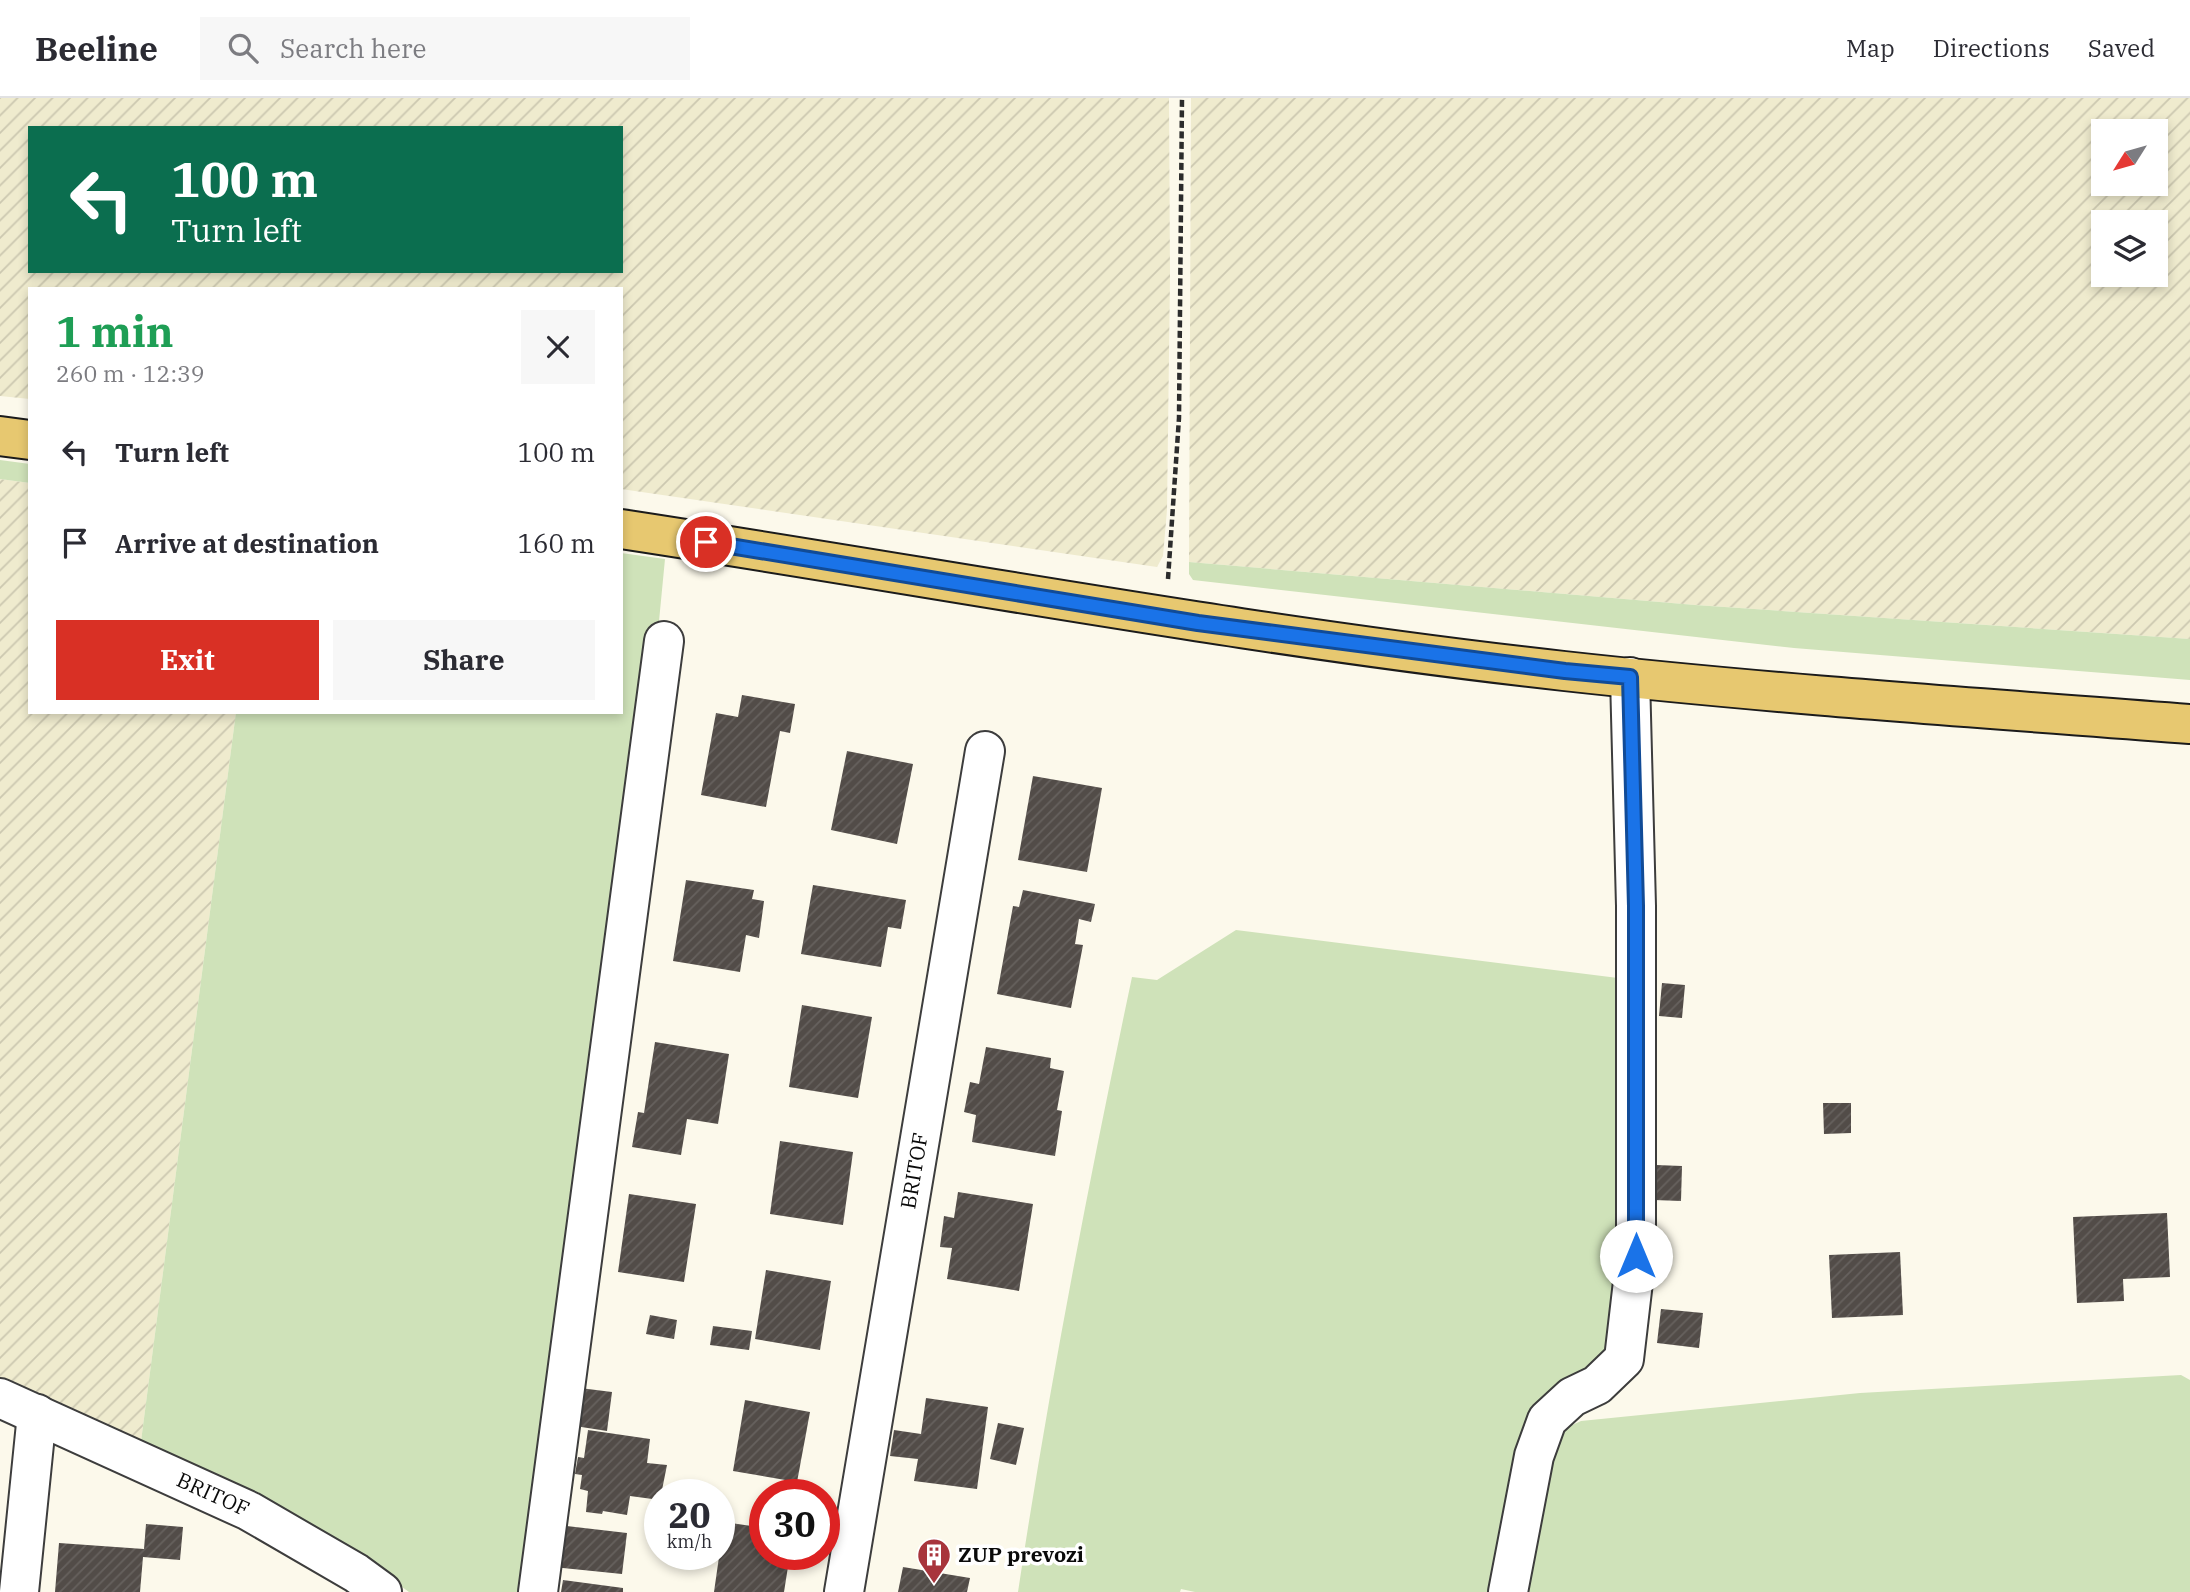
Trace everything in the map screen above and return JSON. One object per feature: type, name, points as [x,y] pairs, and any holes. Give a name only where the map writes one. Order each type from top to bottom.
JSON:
[{"type":"main road","points":[[0,436],[28,440]]},
{"type":"main road","points":[[623,529],[1165,618],[1565,671],[1889,701],[2190,724]]},
{"type":"street","points":[[538,1592],[664,641]]},
{"type":"street","points":[[1508,1592],[1534,1456],[1547,1420],[1572,1397],[1597,1385],[1624,1359],[1636,1256],[1636,906],[1630,677]]},
{"type":"street","name":"BRITOF","points":[[844,1592],[985,751]]},
{"type":"street","name":"BRITOF","points":[[0,1398],[250,1511],[363,1586]]},
{"type":"street","points":[[19,1592],[37,1414]]},
{"type":"path","points":[[1165,618],[1179,418],[1182,98]]},
{"type":"shaded area","points":[[0,98],[1169,98],[1167,510],[1163,556],[1157,567],[623,489],[623,287],[28,287],[28,399],[0,396]]},
{"type":"shaded area","points":[[1191,98],[2190,98],[2190,639],[1695,605],[1189,562]]},
{"type":"shaded area","points":[[0,479],[28,483],[28,714],[236,714],[140,1449],[0,1386]]},
{"type":"green space","points":[[0,460],[28,464],[28,483],[0,479]]},
{"type":"green space","points":[[623,553],[665,559],[651,704],[526,1592],[409,1592],[362,1558],[140,1449],[236,714],[623,714]]},
{"type":"green space","points":[[1189,562],[1695,605],[2190,639],[2190,680],[1794,648],[1193,580],[1189,574]]},
{"type":"green space","points":[[1236,930],[1626,979],[1621,1209],[1612,1354],[1577,1385],[1499,1592],[1195,1592],[1181,1589],[1180,1592],[1018,1592],[1070,1284],[1132,977],[1157,980]]},
{"type":"green space","points":[[2181,1375],[2190,1380],[2190,1592],[1521,1592],[1553,1434],[1581,1421],[1860,1393]]},
{"type":"building","points":[[742,695],[795,704],[790,733],[780,731],[766,807],[701,795],[716,713],[738,717]]},
{"type":"building","points":[[847,751],[913,764],[897,844],[831,830]]},
{"type":"building","points":[[1033,776],[1102,788],[1087,872],[1018,860]]},
{"type":"building","points":[[686,880],[754,890],[752,899],[764,901],[759,938],[746,935],[740,972],[673,961]]},
{"type":"building","points":[[813,885],[906,900],[901,929],[888,927],[881,967],[801,954]]},
{"type":"building","points":[[1023,890],[1095,904],[1091,922],[1079,919],[1075,944],[1083,945],[1071,1008],[997,994],[1013,906],[1019,907]]},
{"type":"building","points":[[1662,983],[1685,985],[1682,1018],[1659,1016]]},
{"type":"building","points":[[802,1005],[872,1017],[858,1098],[789,1087]]},
{"type":"building","points":[[655,1042],[729,1054],[718,1124],[687,1119],[681,1155],[632,1147],[638,1112],[644,1113]]},
{"type":"building","points":[[986,1047],[1051,1058],[1050,1068],[1064,1071],[1057,1110],[1062,1111],[1055,1156],[972,1142],[976,1115],[964,1112],[970,1082],[979,1084]]},
{"type":"building","points":[[1823,1103],[1851,1103],[1851,1133],[1824,1134]]},
{"type":"building","points":[[780,1141],[853,1152],[843,1225],[770,1214]]},
{"type":"building","points":[[1656,1165],[1682,1166],[1681,1201],[1654,1200]]},
{"type":"building","points":[[958,1192],[1033,1204],[1019,1291],[947,1279],[952,1248],[940,1247],[944,1216],[954,1218]]},
{"type":"building","points":[[629,1194],[696,1204],[684,1282],[618,1272]]},
{"type":"building","points":[[2167,1213],[2170,1277],[2123,1279],[2124,1301],[2077,1303],[2073,1217]]},
{"type":"building","points":[[1900,1252],[1903,1315],[1832,1318],[1829,1255]]},
{"type":"building","points":[[766,1270],[831,1281],[820,1350],[755,1339]]},
{"type":"building","points":[[1661,1309],[1703,1313],[1699,1348],[1657,1343]]},
{"type":"building","points":[[650,1315],[677,1320],[674,1339],[646,1334]]},
{"type":"building","points":[[713,1326],[752,1331],[749,1350],[710,1345]]},
{"type":"building","points":[[580,1388],[612,1392],[607,1431],[575,1426]]},
{"type":"building","points":[[926,1398],[988,1407],[977,1489],[914,1481],[918,1459],[890,1456],[894,1430],[921,1434]]},
{"type":"building","points":[[745,1400],[810,1412],[798,1479],[780,1479],[733,1471]]},
{"type":"building","points":[[998,1423],[1024,1428],[1016,1465],[990,1459]]},
{"type":"building","points":[[588,1430],[650,1439],[647,1463],[667,1465],[664,1479],[644,1479],[644,1498],[630,1496],[627,1515],[603,1511],[602,1514],[586,1512],[588,1491],[580,1489],[582,1475],[575,1474],[578,1457],[584,1458]]},
{"type":"building","points":[[146,1524],[183,1527],[180,1560],[143,1557],[140,1592],[55,1592],[59,1543],[144,1549]]},
{"type":"building","points":[[735,1524],[749,1526],[749,1570],[787,1570],[784,1592],[714,1592],[717,1570],[735,1570]]},
{"type":"building","points":[[558,1525],[627,1533],[622,1574],[553,1567]]},
{"type":"building","name":"ZUP prevozi","points":[[903,1567],[970,1578],[967,1592],[898,1592]]},
{"type":"building","points":[[563,1580],[623,1588],[623,1592],[561,1592]]},
{"type":"place","name":"ZUP prevozi","points":[[934,1585]]},
{"type":"route","points":[[706,542],[1198,623],[1565,671],[1630,677],[1636,906],[1636,1256]]}]
